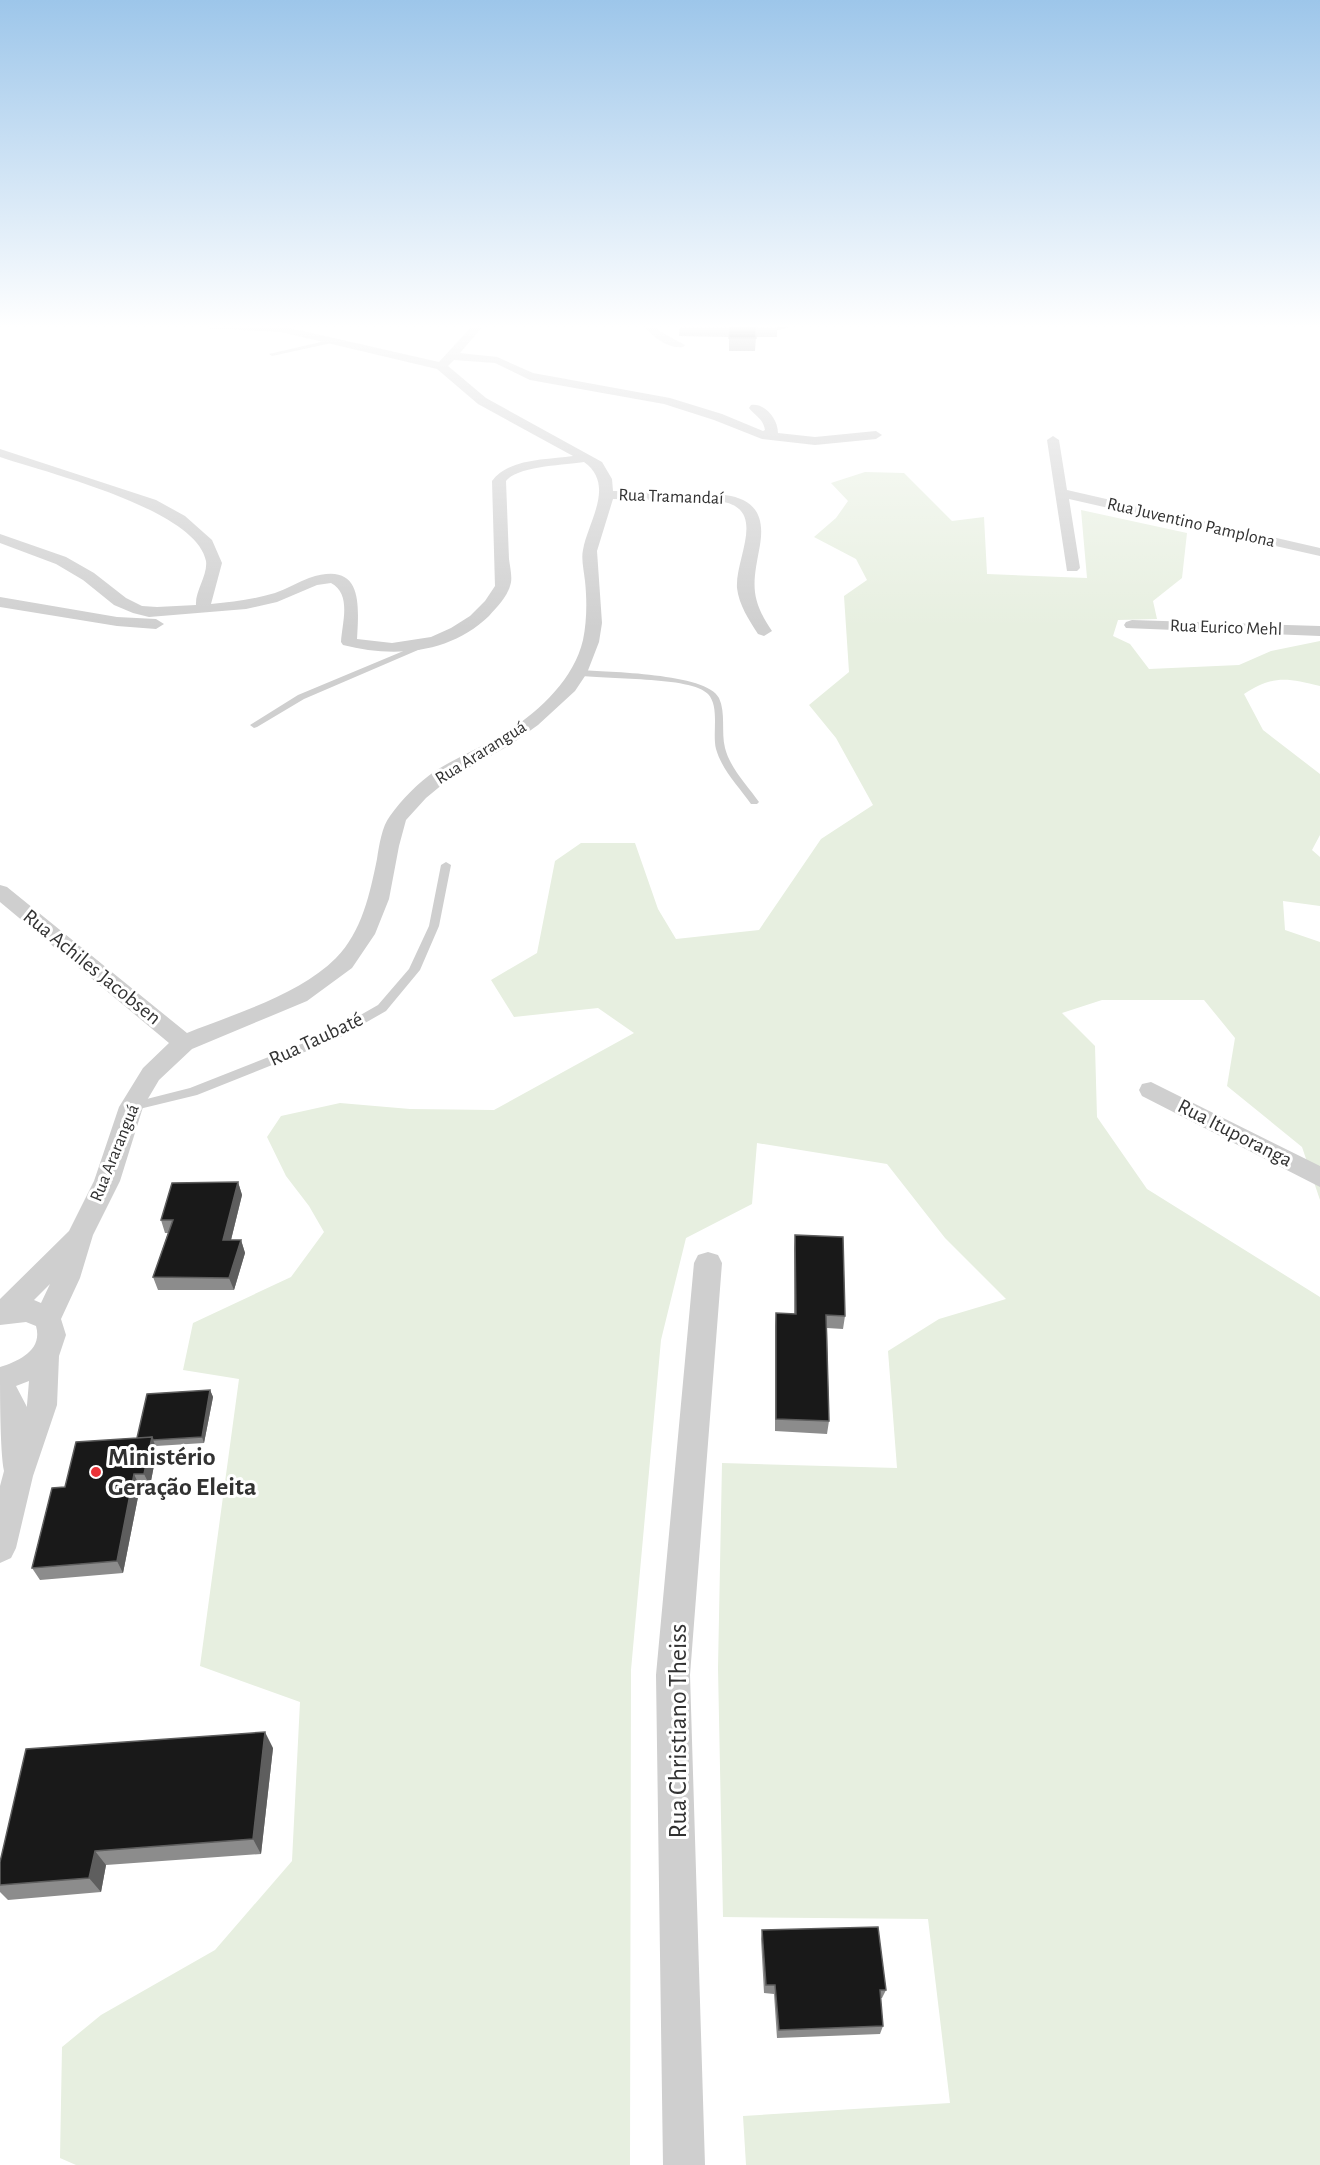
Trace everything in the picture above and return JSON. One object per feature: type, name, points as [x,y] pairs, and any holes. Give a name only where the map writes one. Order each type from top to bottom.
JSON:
[{"type":"street","points":[[529,426],[597,465],[605,479],[607,495]]},
{"type":"street","points":[[740,426],[762,435],[815,441],[876,435]]},
{"type":"street","points":[[762,435],[772,432],[771,426]]},
{"type":"street","points":[[1053,440],[1072,568]]},
{"type":"street","points":[[0,453],[151,503],[180,519],[207,543],[214,563],[203,602],[205,609]]},
{"type":"street","points":[[0,538],[40,551],[81,571],[95,585],[130,607],[148,612],[253,604],[286,594],[318,580],[331,578],[340,582],[347,590],[352,604],[349,642],[362,646],[386,648],[413,646],[441,639],[460,631],[496,600],[503,586],[499,481],[505,473],[518,468],[588,458]]},
{"type":"street","name":"Rua Juventino Pamplona","points":[[1061,493],[1320,552]]},
{"type":"street","name":"Rua Tramandaí","points":[[607,495],[716,497],[736,501],[745,507],[753,517],[754,532],[745,579],[746,596],[750,611],[764,631]]},
{"type":"street","name":"Rua Araranguá","points":[[47,1319],[66,1278],[80,1235],[107,1181],[131,1107],[151,1074],[184,1043],[299,996],[344,963],[364,933],[379,899],[388,846],[397,819],[419,794],[442,775],[504,741],[532,721],[569,687],[579,673],[591,642],[594,623],[590,551],[607,495]]},
{"type":"street","points":[[0,602],[134,624],[184,621],[198,616],[205,609]]},
{"type":"street","name":"Rua Eurico Mehl","points":[[1132,625],[1320,631]]},
{"type":"street","name":"Rua Achiles Jacobsen","points":[[0,891],[184,1043]]},
{"type":"street","name":"Rua Ituporanga","points":[[1150,1090],[1320,1177]]},
{"type":"street","name":"Rua Araranguá","points":[[2,1313],[80,1235]]},
{"type":"street","name":"Rua Christiano Theiss","points":[[684,2165],[673,1675],[708,1263]]},
{"type":"street","points":[[0,1548],[18,1476],[42,1405],[45,1357],[53,1336],[47,1319],[29,1310],[2,1313]]},
{"type":"street","points":[[0,1380],[24,1372],[45,1357]]},
{"type":"street","points":[[0,1385],[14,1411],[18,1476]]},
{"type":"lane","points":[[254,725],[301,697],[329,684],[441,639]]},
{"type":"lane","points":[[579,673],[654,679],[699,686],[711,691],[716,702],[720,746],[724,758],[754,802]]},
{"type":"lane","name":"Rua Taubaté","points":[[131,1107],[193,1092],[233,1077],[333,1036],[382,1008],[414,970],[434,926],[446,865]]},
{"type":"green space","points":[[865,472],[904,473],[952,521],[984,517],[987,574],[1087,578],[1081,510],[1187,533],[1182,578],[1153,601],[1157,619],[1118,620],[1113,636],[1130,644],[1149,669],[1239,665],[1271,651],[1320,641],[1320,686],[1280,680],[1263,684],[1244,694],[1263,730],[1320,774],[1320,835],[1312,850],[1320,857],[1320,906],[1283,901],[1285,930],[1320,942],[1320,1200],[1302,1147],[1227,1086],[1235,1038],[1204,1000],[1102,1000],[1062,1013],[1095,1046],[1097,1117],[1147,1189],[1320,1297],[1320,2165],[746,2165],[743,2116],[950,2103],[928,1919],[723,1917],[718,1668],[722,1463],[897,1468],[888,1351],[939,1319],[1006,1299],[945,1238],[887,1164],[757,1143],[752,1204],[686,1238],[661,1340],[631,1670],[630,2165],[76,2165],[60,2158],[62,2047],[101,2015],[215,1950],[292,1861],[300,1702],[200,1666],[239,1379],[183,1370],[193,1323],[291,1277],[324,1232],[309,1206],[286,1176],[267,1137],[281,1116],[340,1103],[410,1109],[494,1110],[634,1033],[598,1008],[514,1017],[491,980],[537,953],[555,861],[581,843],[635,843],[658,909],[676,939],[759,930],[821,839],[873,805],[836,738],[809,705],[849,672],[844,596],[867,580],[856,559],[814,537],[836,518],[848,501],[831,483]]},
{"type":"building","points":[[238,1182],[223,1240],[241,1240],[229,1278],[153,1277],[173,1220],[161,1220],[172,1183]]},
{"type":"building","points":[[795,1235],[843,1237],[845,1316],[826,1315],[829,1421],[776,1419],[776,1313],[796,1314]]},
{"type":"building","points":[[210,1390],[202,1437],[153,1440],[152,1437],[137,1438],[147,1394]]},
{"type":"building","points":[[152,1437],[144,1474],[134,1474],[117,1561],[32,1568],[52,1488],[65,1487],[76,1442]]},
{"type":"building","points":[[265,1732],[253,1839],[95,1851],[89,1878],[0,1885],[0,1862],[26,1749]]},
{"type":"building","points":[[878,1927],[886,1990],[880,1990],[883,2026],[779,2030],[775,1985],[766,1985],[762,1930]]},
{"type":"place","name":"Ministério Geração Eleita","points":[[96,1472]]}]
